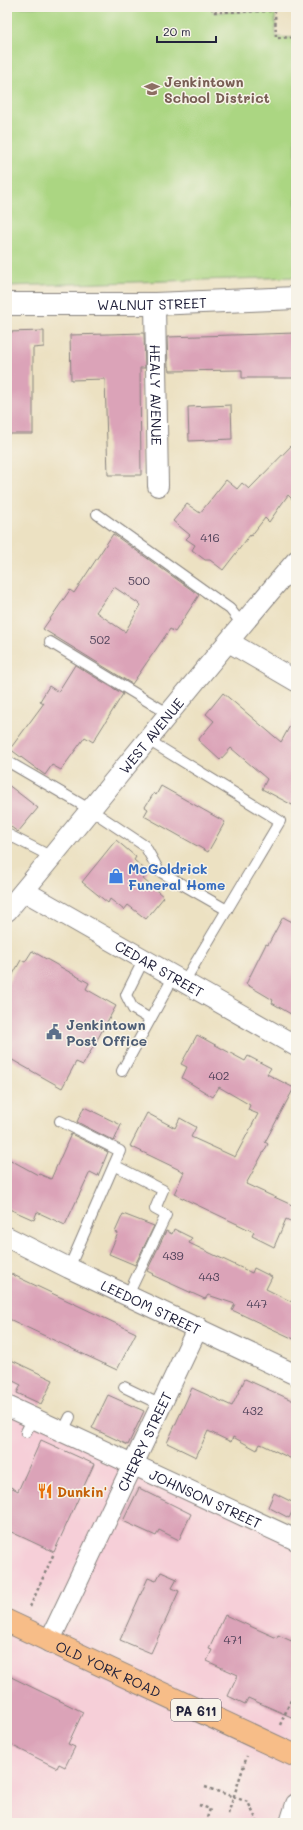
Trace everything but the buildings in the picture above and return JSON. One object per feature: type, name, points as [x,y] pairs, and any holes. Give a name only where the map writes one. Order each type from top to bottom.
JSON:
[{"type":"highway","name":"OLD YORK ROAD","points":[[7,1621],[49,1642],[296,1756]]},
{"type":"street","name":"WALNUT STREET","points":[[7,304],[155,304],[296,298]]},
{"type":"street","name":"HEALY AVENUE","points":[[155,304],[158,486]]},
{"type":"street","name":"WEST AVENUE","points":[[7,911],[229,642],[242,624],[296,561]]},
{"type":"street","points":[[229,642],[296,681]]},
{"type":"street","name":"CEDAR STREET","points":[[24,891],[296,1046]]},
{"type":"street","name":"LEEDOM STREET","points":[[7,1237],[69,1268],[296,1374]]},
{"type":"street","name":"CHERRY STREET","points":[[49,1642],[198,1327]]},
{"type":"street","name":"JOHNSON STREET","points":[[7,1406],[30,1425],[66,1424],[134,1464],[296,1540]]},
{"type":"street","points":[[290,1823],[296,1804]]},
{"type":"lane","points":[[97,514],[230,609],[242,624]]},
{"type":"lane","points":[[50,642],[169,714]]},
{"type":"lane","points":[[122,1071],[150,1019],[227,910],[280,822],[148,740]]},
{"type":"lane","points":[[7,761],[91,810],[145,846],[159,871],[227,910]]},
{"type":"lane","points":[[7,834],[52,857]]},
{"type":"lane","points":[[144,959],[126,995],[133,1009],[150,1019]]},
{"type":"lane","points":[[60,1121],[120,1151],[69,1268]]},
{"type":"lane","points":[[114,1165],[163,1190],[155,1209],[166,1215],[128,1295]]},
{"type":"lane","points":[[124,1388],[161,1405]]},
{"type":"path","points":[[212,7],[212,12],[275,11],[276,38],[296,37]]},
{"type":"path","points":[[227,7],[227,12]]},
{"type":"path","points":[[30,1607],[54,1553]]},
{"type":"path","points":[[280,1725],[296,1689]]},
{"type":"path","points":[[228,1814],[247,1756]]},
{"type":"path","points":[[205,1787],[248,1802],[258,1823]]},
{"type":"path","points":[[199,1805],[210,1809],[207,1818]]},
{"type":"shaded area","points":[[7,1358],[53,1380],[35,1414],[296,1540],[296,1823],[7,1823]]},
{"type":"green space","name":"Jenkintown School District","points":[[7,7],[212,7],[213,12],[275,11],[276,37],[296,38],[296,277],[7,286]]},
{"type":"place","name":"Jenkintown School District","points":[[152,89]]},
{"type":"place","name":"McGoldrick Funeral Home","points":[[116,876]]},
{"type":"place","name":"Jenkintown Post Office","points":[[54,1032]]},
{"type":"place","name":"Dunkin'","points":[[45,1491]]}]
